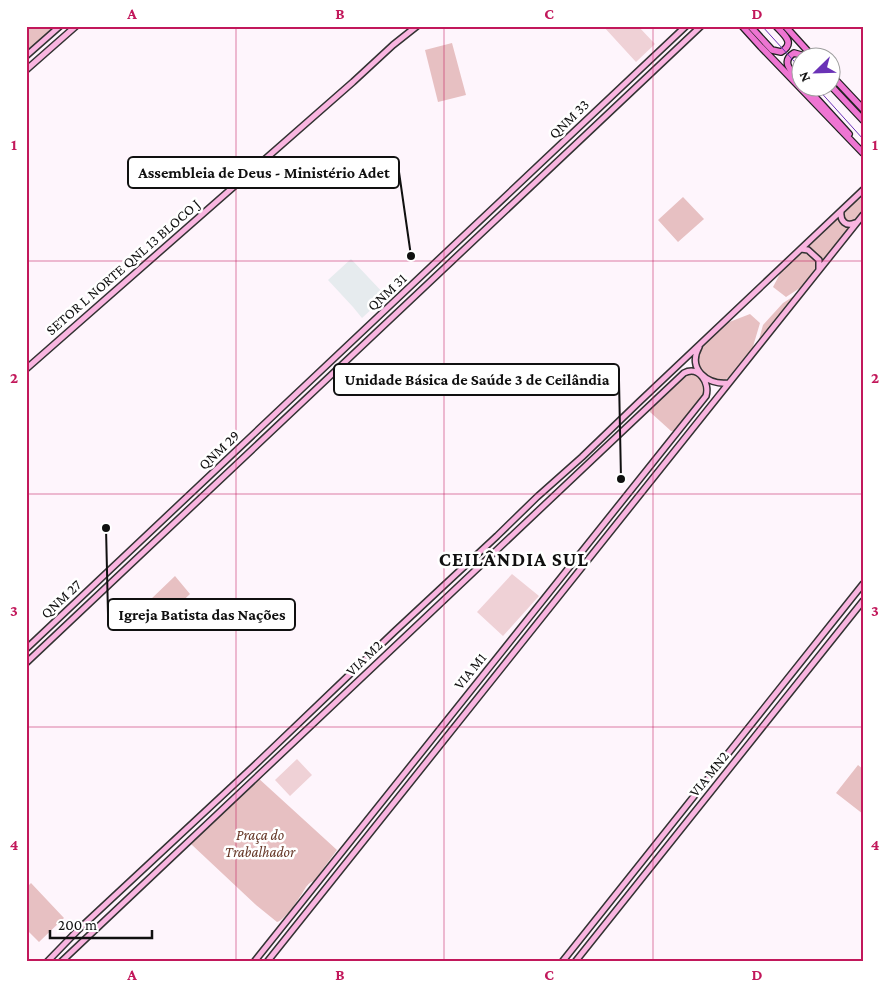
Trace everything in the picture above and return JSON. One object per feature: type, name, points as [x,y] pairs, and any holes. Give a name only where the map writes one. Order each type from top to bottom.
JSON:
[{"type":"main road","points":[[26,56],[60,26]]},
{"type":"main road","points":[[26,70],[76,26]]},
{"type":"main road","name":"SETOR L NORTE QNL 13 BLOCO J","points":[[26,369],[416,26]]},
{"type":"main road","name":"QNM 33","points":[[470,230],[686,26]]},
{"type":"main road","points":[[687,39],[696,26]]},
{"type":"main road","points":[[26,662],[701,26]]},
{"type":"main road","points":[[742,26],[863,153]]},
{"type":"main road","points":[[750,26],[772,50],[781,52],[787,48],[788,40],[776,26]]},
{"type":"main road","points":[[784,26],[805,48]]},
{"type":"main road","points":[[792,54],[787,60],[792,71]]},
{"type":"main road","points":[[640,83],[636,81],[636,77],[648,66],[653,58]]},
{"type":"main road","points":[[614,108],[620,99],[632,88],[631,84],[627,82]]},
{"type":"main road","points":[[842,87],[863,109]]},
{"type":"main road","points":[[816,98],[850,136],[857,148]]},
{"type":"main road","points":[[842,98],[863,120]]},
{"type":"main road","points":[[552,166],[548,166],[547,161],[565,141]]},
{"type":"main road","points":[[49,960],[79,929],[180,836],[308,713],[333,692],[863,190]]},
{"type":"main road","points":[[853,200],[863,196]]},
{"type":"main road","points":[[488,227],[490,221],[499,212],[498,208],[495,207]]},
{"type":"main road","points":[[841,211],[841,219],[845,223],[850,225],[856,223]]},
{"type":"main road","points":[[267,962],[863,215]]},
{"type":"main road","name":"QNM 31","points":[[340,353],[470,230]]},
{"type":"main road","points":[[449,264],[444,263],[443,260],[456,247],[461,238]]},
{"type":"main road","points":[[801,249],[808,250],[819,260],[819,270]]},
{"type":"main road","points":[[380,329],[384,322],[399,308],[397,303],[393,302]]},
{"type":"main road","points":[[700,345],[695,359],[702,376],[714,383],[728,383]]},
{"type":"main road","points":[[326,380],[320,378],[321,374],[340,353]]},
{"type":"main road","name":"QNM 29","points":[[113,567],[340,353]]},
{"type":"main road","name":"VIA M2","points":[[61,962],[684,373],[694,371],[702,376]]},
{"type":"main road","points":[[667,375],[671,378],[673,384]]},
{"type":"main road","name":"VIA M1","points":[[254,962],[706,396],[707,388],[702,376]]},
{"type":"main road","points":[[251,451],[260,439],[275,425],[274,420],[270,419]]},
{"type":"main road","points":[[228,473],[223,472],[222,468],[238,449]]},
{"type":"main road","points":[[562,475],[568,482]]},
{"type":"main road","points":[[619,520],[614,520],[613,516],[630,495],[635,484]]},
{"type":"main road","points":[[156,541],[163,530],[176,518],[174,514],[170,514]]},
{"type":"main road","points":[[588,558],[610,527],[610,523],[605,522]]},
{"type":"main road","points":[[481,551],[488,558]]},
{"type":"main road","name":"QNM 27","points":[[26,649],[113,567]]},
{"type":"main road","points":[[94,599],[88,598],[88,594],[100,583],[106,574]]},
{"type":"main road","points":[[562,962],[862,585]]},
{"type":"main road","name":"VIA MN2","points":[[575,962],[863,601]]},
{"type":"main road","points":[[26,662],[43,643],[37,638]]},
{"type":"main road","points":[[819,640],[828,644]]},
{"type":"main road","points":[[802,677],[822,646],[819,640]]},
{"type":"main road","points":[[333,692],[340,699]]},
{"type":"main road","points":[[426,762],[421,763],[419,759],[429,747],[433,738]]},
{"type":"main road","points":[[718,782],[713,781],[712,777],[726,760],[730,751]]},
{"type":"main road","points":[[256,764],[263,771]]},
{"type":"main road","points":[[405,788],[416,769],[415,765],[410,766]]},
{"type":"main road","points":[[689,819],[697,804],[710,788],[710,785],[707,783],[703,785]]},
{"type":"main road","points":[[333,863],[328,874],[331,878],[334,876]]},
{"type":"main road","points":[[315,901],[324,885],[322,881],[318,881]]},
{"type":"main road","points":[[107,904],[108,909],[113,912]]},
{"type":"main road","points":[[603,910],[611,917]]},
{"type":"main road","points":[[100,911],[105,914],[106,919]]},
{"type":"shaded area","points":[[603,26],[638,26],[655,44],[636,62]]},
{"type":"shaded area","points":[[351,259],[386,296],[362,318],[328,280]]},
{"type":"shaded area","points":[[512,574],[539,596],[503,636],[477,612]]},
{"type":"shaded area","points":[[297,759],[312,775],[290,796],[275,780]]},
{"type":"green space","points":[[26,26],[55,26],[26,52]]},
{"type":"green space","points":[[452,43],[466,95],[438,102],[425,50]]},
{"type":"green space","points":[[683,197],[704,219],[678,242],[658,220]]},
{"type":"green space","points":[[863,198],[863,211],[854,222],[848,223],[844,216],[845,211]]},
{"type":"green space","points":[[836,218],[849,229],[823,261],[807,246]]},
{"type":"green space","points":[[803,252],[807,252],[817,260],[817,266],[803,286],[786,297],[773,287],[783,268]]},
{"type":"green space","points":[[797,294],[758,343],[763,325],[783,303]]},
{"type":"green space","points":[[750,314],[760,323],[752,350],[731,376],[723,381],[714,381],[699,367],[697,361],[698,354],[702,347],[724,324]]},
{"type":"green space","points":[[688,373],[695,374],[704,383],[704,391],[689,414],[674,431],[671,431],[650,410]]},
{"type":"green space","points":[[175,576],[190,594],[165,618],[149,601]]},
{"type":"green space","points":[[858,765],[863,769],[863,814],[836,793]]},
{"type":"green space","name":"Praça do Trabalhador","points":[[257,777],[337,850],[314,881],[306,887],[287,914],[277,922],[256,905],[190,842]]},
{"type":"green space","points":[[31,883],[64,918],[39,942],[26,929],[26,888]]},
{"type":"railway","points":[[762,26],[792,59]]},
{"type":"railway","points":[[826,98],[863,139]]},
{"type":"place","name":"Assembleia de Deus - Ministério Adet","points":[[411,256]]},
{"type":"place","name":"Unidade Básica de Saúde 3 de Ceilândia","points":[[621,479]]},
{"type":"place","name":"Igreja Batista das Nações","points":[[106,528]]},
{"type":"district","name":"CEILÂNDIA SUL","points":[[514,559]]}]
